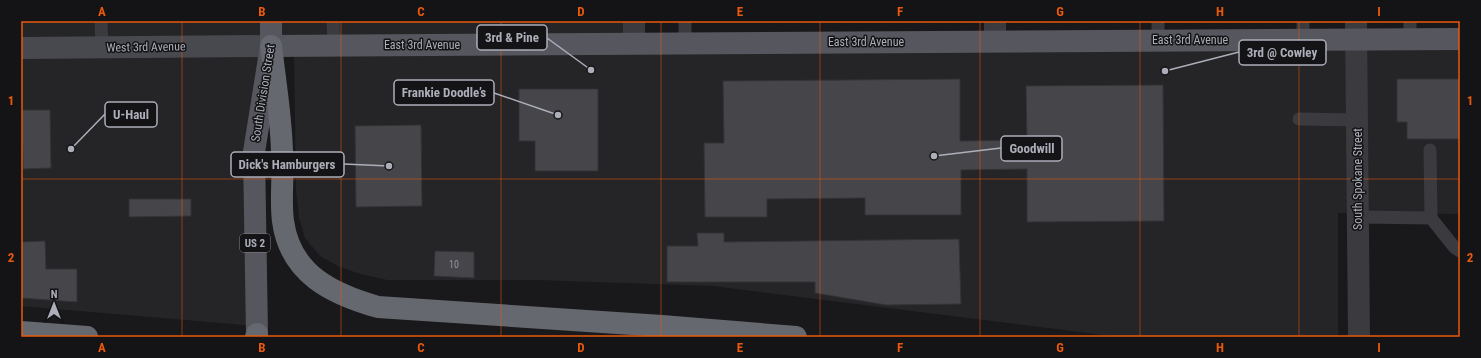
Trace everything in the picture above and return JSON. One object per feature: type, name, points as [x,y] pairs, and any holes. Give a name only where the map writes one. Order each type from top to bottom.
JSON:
[{"type":"highway","points":[[272,46],[282,152],[283,222],[288,242],[294,254],[306,270],[330,289],[357,301],[378,307],[662,326],[796,337]]},
{"type":"highway","points":[[21,332],[87,337]]},
{"type":"main road","name":"South Division Street","points":[[257,335],[254,152],[272,46],[271,21]]},
{"type":"main road","name":"East 3rd Avenue","points":[[272,46],[685,43],[995,31],[1410,30],[1460,39]]},
{"type":"main road","name":"West 3rd Avenue","points":[[21,48],[272,46]]},
{"type":"street","points":[[634,21],[634,44]]},
{"type":"street","name":"South Spokane Street","points":[[1356,30],[1359,337]]},
{"type":"lane","points":[[101,21],[102,47]]},
{"type":"lane","points":[[333,21],[334,46]]},
{"type":"lane","points":[[685,21],[685,43]]},
{"type":"lane","points":[[1298,119],[1357,120]]},
{"type":"lane","points":[[1430,150],[1430,218],[1455,248],[1460,251]]},
{"type":"lane","points":[[1358,217],[1430,218]]},
{"type":"shaded area","points":[[21,21],[634,21],[634,43],[1460,39],[1460,214],[1338,213],[1338,337],[1119,337],[713,286],[536,280],[387,280],[357,273],[338,266],[320,256],[305,238],[299,218],[296,190],[294,47],[272,46],[254,152],[257,326],[21,306]]},
{"type":"building","points":[[960,79],[960,141],[1027,140],[1026,86],[1163,85],[1164,221],[1027,222],[1027,169],[961,170],[961,215],[865,215],[865,198],[767,199],[767,217],[705,217],[704,143],[724,143],[723,81]]},
{"type":"building","points":[[1397,79],[1460,79],[1460,139],[1407,139],[1407,122],[1397,122]]},
{"type":"building","points":[[519,89],[598,89],[598,171],[535,171],[535,141],[519,141]]},
{"type":"building","points":[[22,110],[50,110],[51,168],[23,169]]},
{"type":"building","points":[[421,125],[422,206],[356,207],[355,126]]},
{"type":"building","points":[[129,199],[191,199],[191,216],[129,217]]},
{"type":"building","points":[[697,233],[724,233],[724,242],[959,239],[961,304],[886,305],[815,293],[815,282],[667,282],[667,246],[698,246]]},
{"type":"building","points":[[45,241],[46,269],[77,269],[77,302],[21,298],[21,242]]},
{"type":"building","points":[[435,251],[474,252],[474,278],[434,276]]},
{"type":"place","name":"3rd & Pine","points":[[591,70]]},
{"type":"place","name":"3rd @ Cowley","points":[[1165,71]]},
{"type":"place","name":"Frankie Doodle’s","points":[[558,115]]},
{"type":"place","name":"U-Haul","points":[[71,149]]},
{"type":"place","name":"Goodwill","points":[[934,156]]},
{"type":"place","name":"Dick's Hamburgers","points":[[389,166]]}]
